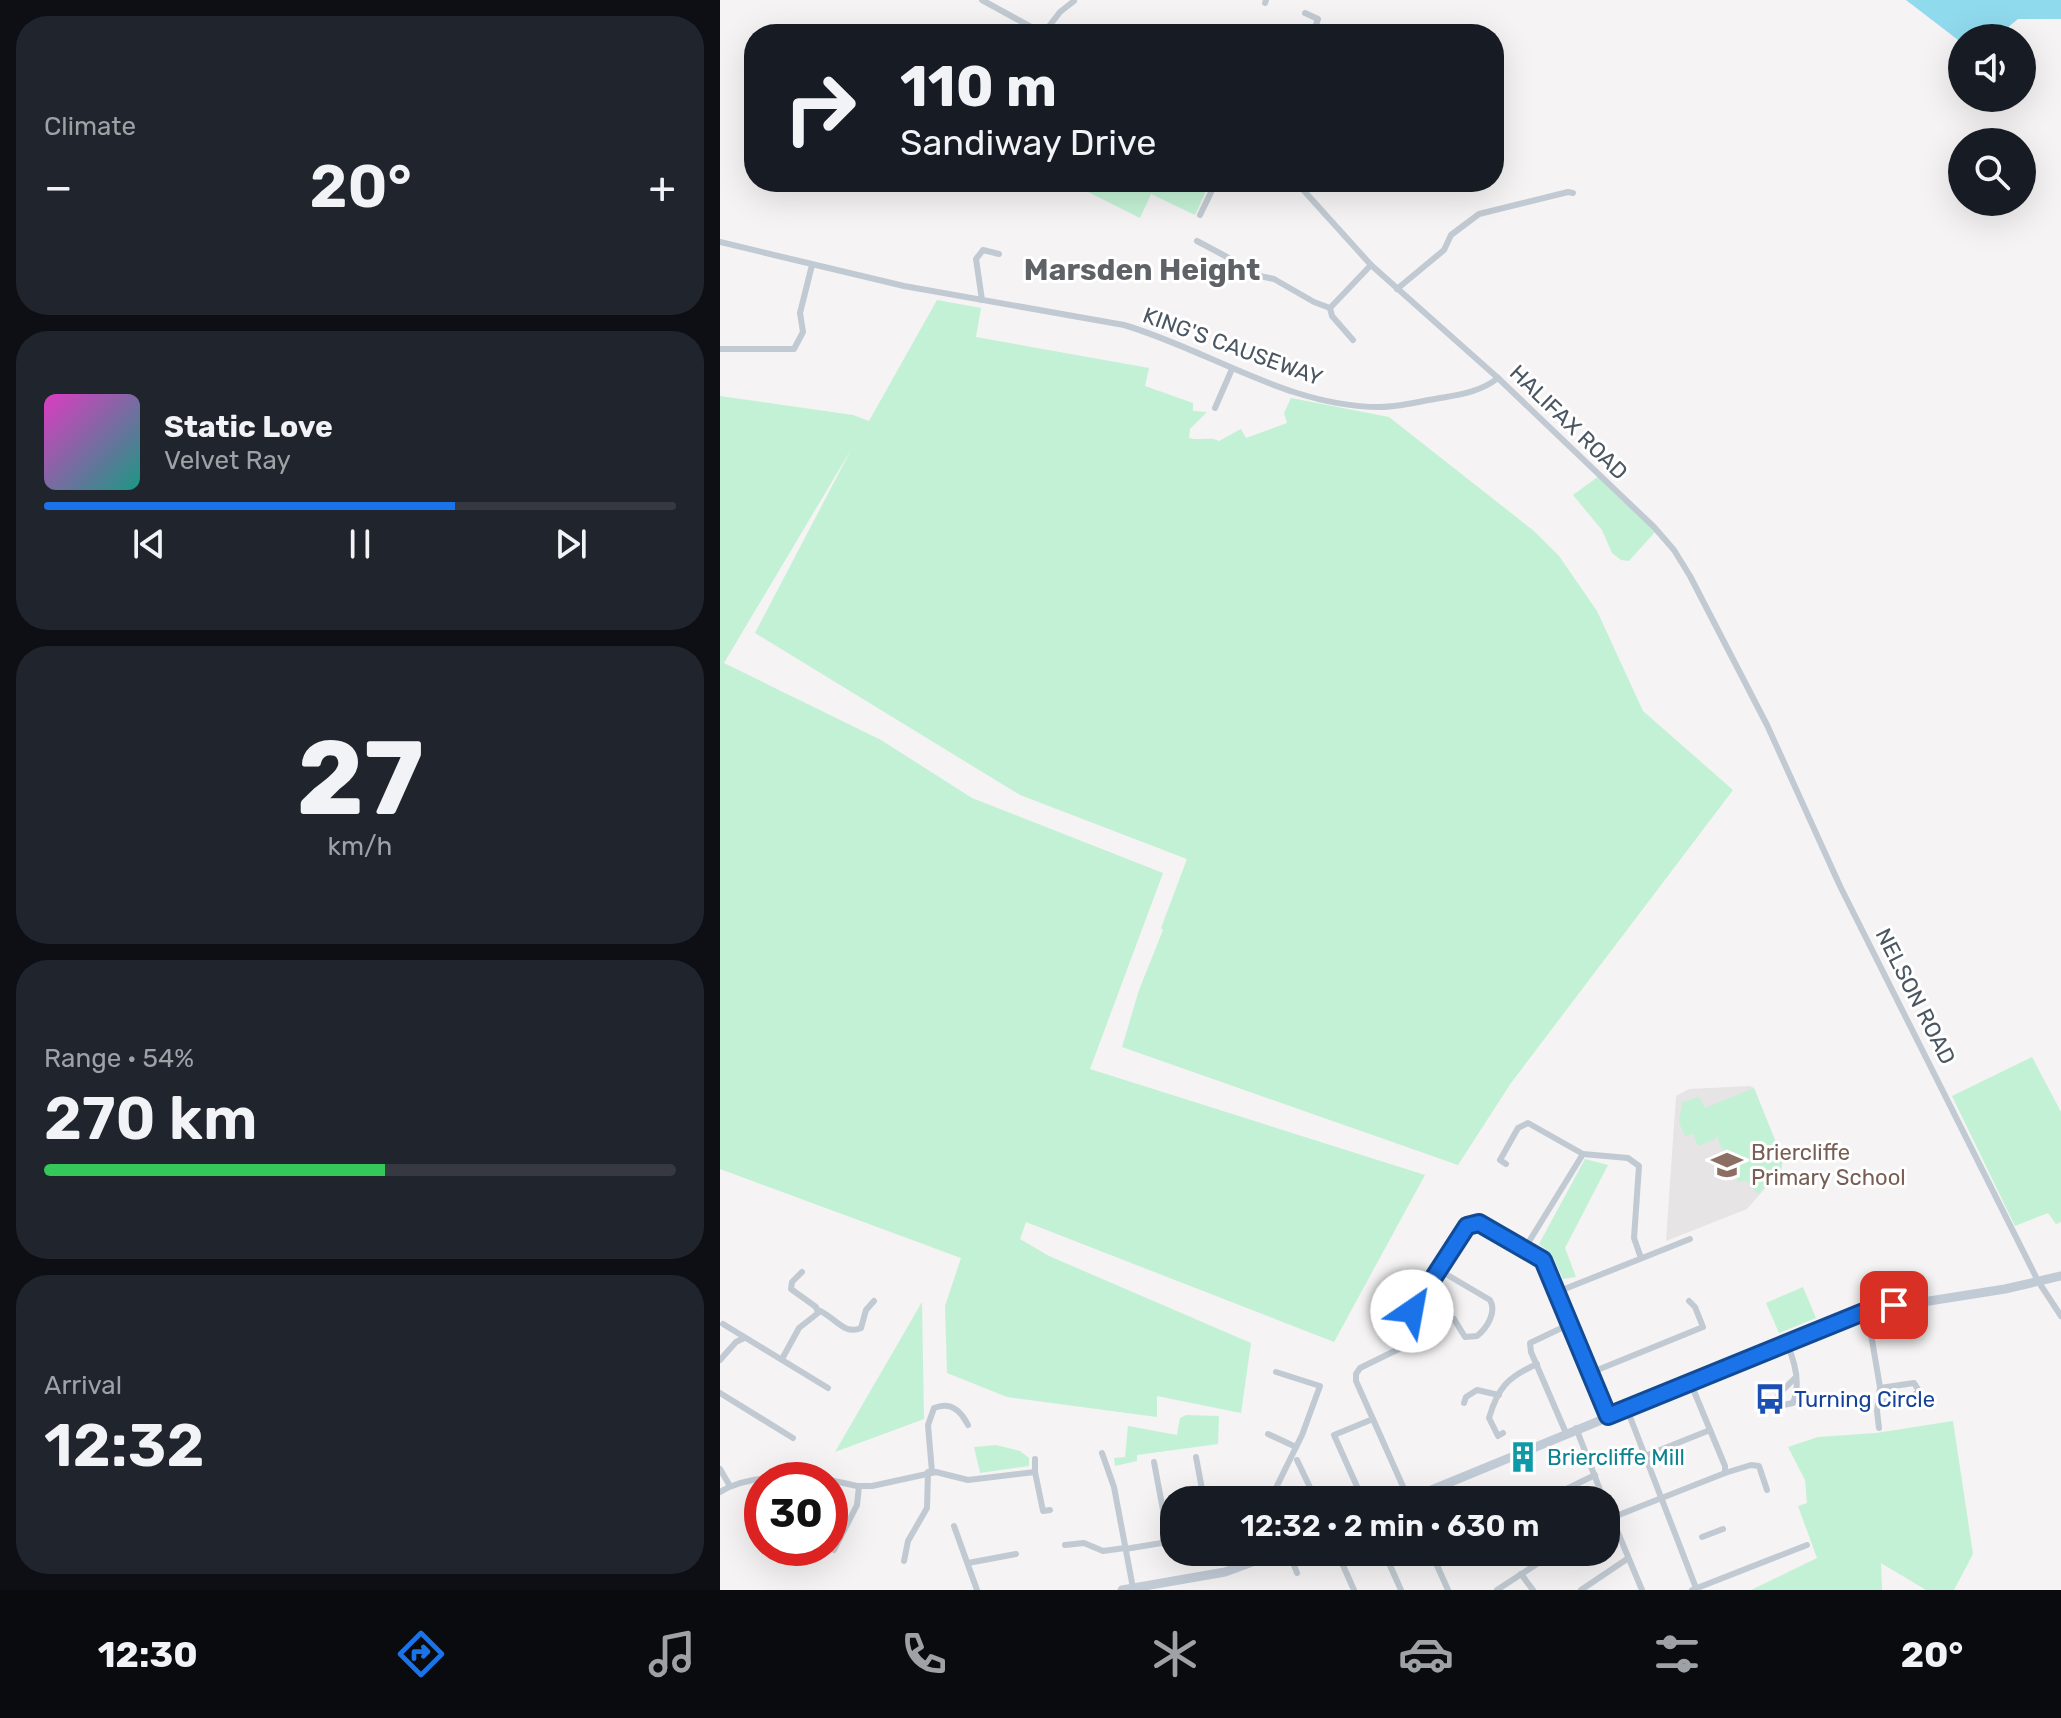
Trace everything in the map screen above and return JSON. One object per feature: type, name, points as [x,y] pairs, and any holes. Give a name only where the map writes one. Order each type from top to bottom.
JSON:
[{"type":"street","points":[[982,0],[1025,24]]},
{"type":"street","points":[[1051,24],[1074,1]]},
{"type":"street","points":[[1305,13],[1318,19],[1316,24]]},
{"type":"street","points":[[1200,215],[1211,192]]},
{"type":"street","name":"HALIFAX ROAD","points":[[1305,192],[1371,265],[1498,378],[1654,527],[1674,550],[1767,725]]},
{"type":"street","points":[[1397,289],[1444,250],[1451,235],[1479,214],[1573,193]]},
{"type":"street","points":[[1197,241],[1227,257],[1246,273],[1274,279],[1330,308]]},
{"type":"street","name":"KING'S CAUSEWAY","points":[[720,242],[904,286],[1124,325],[1306,395],[1382,407],[1468,393],[1487,387],[1498,378]]},
{"type":"street","points":[[982,300],[976,259],[983,250],[999,254]]},
{"type":"street","points":[[720,349],[794,349],[803,332],[800,313],[812,265]]},
{"type":"street","points":[[1330,308],[1371,265]]},
{"type":"street","points":[[1330,308],[1332,316],[1353,340]]},
{"type":"street","points":[[1215,408],[1232,369]]},
{"type":"street","name":"NELSON ROAD","points":[[1767,725],[1840,886],[2038,1281],[2061,1316]]},
{"type":"street","points":[[1500,1160],[1518,1128],[1528,1123],[1583,1154],[1628,1158],[1639,1166],[1634,1231],[1641,1258]]},
{"type":"street","points":[[1525,1248],[1583,1154]]},
{"type":"street","points":[[1402,1486],[1356,1381],[1358,1370],[1409,1344],[1412,1336],[1410,1315],[1467,1226],[1474,1223],[1543,1260],[1608,1416]]},
{"type":"street","points":[[1557,1292],[1690,1239]]},
{"type":"street","points":[[1439,1270],[1490,1300],[1493,1305],[1492,1313],[1477,1336],[1465,1337],[1454,1319]]},
{"type":"street","points":[[802,1272],[792,1282],[791,1289],[845,1329],[854,1331],[861,1328],[866,1310],[874,1301]]},
{"type":"street","points":[[1441,1486],[1867,1311],[2061,1276]]},
{"type":"street","points":[[1590,1373],[1703,1327],[1695,1307],[1689,1301]]},
{"type":"street","points":[[782,1359],[794,1334],[818,1310]]},
{"type":"street","points":[[1867,1311],[1880,1388],[1879,1428]]},
{"type":"street","points":[[723,1324],[828,1388]]},
{"type":"street","points":[[1566,1433],[1530,1349],[1532,1341],[1570,1324]]},
{"type":"street","points":[[720,1360],[736,1342],[744,1338]]},
{"type":"street","points":[[1787,1344],[1796,1377],[1795,1399],[1793,1403],[1783,1405],[1778,1395],[1796,1377]]},
{"type":"street","points":[[1498,1436],[1489,1418],[1499,1395],[1513,1375],[1537,1364]]},
{"type":"street","points":[[1276,1372],[1320,1386],[1277,1486]]},
{"type":"street","points":[[1878,1402],[1910,1398],[1919,1391],[1914,1383],[1880,1388]]},
{"type":"street","points":[[1691,1384],[1725,1471]]},
{"type":"street","points":[[1463,1399],[1477,1390],[1499,1395]]},
{"type":"street","points":[[720,1393],[783,1436],[793,1438]]},
{"type":"street","points":[[904,1561],[904,1552],[917,1533],[927,1508],[930,1472],[928,1425],[933,1410],[940,1405],[949,1406],[963,1414],[968,1425]]},
{"type":"street","points":[[1626,1409],[1694,1589],[1807,1545]]},
{"type":"street","points":[[1357,1486],[1334,1435],[1373,1419]]},
{"type":"street","points":[[1576,1428],[1599,1486]]},
{"type":"street","points":[[1645,1456],[1710,1430]]},
{"type":"street","points":[[1268,1434],[1296,1447]]},
{"type":"street","points":[[1102,1453],[1114,1487],[1133,1588]]},
{"type":"street","points":[[1196,1457],[1201,1486]]},
{"type":"street","points":[[1035,1459],[1044,1511]]},
{"type":"street","points":[[1297,1460],[1309,1486]]},
{"type":"street","points":[[1154,1462],[1160,1489]]},
{"type":"street","points":[[1620,1513],[1725,1471],[1751,1465],[1759,1466],[1767,1490]]},
{"type":"street","points":[[720,1469],[730,1486]]},
{"type":"street","points":[[848,1484],[872,1486],[930,1472],[968,1480],[1035,1472]]},
{"type":"street","points":[[1573,1486],[1595,1475]]},
{"type":"street","points":[[720,1492],[730,1486],[744,1484]]},
{"type":"street","points":[[848,1520],[857,1505],[859,1486]]},
{"type":"street","points":[[954,1526],[977,1590]]},
{"type":"street","points":[[1702,1537],[1723,1529]]},
{"type":"street","points":[[1070,1542],[1084,1543],[1103,1551],[1160,1544]]},
{"type":"street","points":[[1620,1543],[1642,1590]]},
{"type":"street","points":[[968,1563],[1016,1554]]},
{"type":"street","points":[[1581,1590],[1627,1559]]},
{"type":"street","points":[[1122,1590],[1174,1586],[1240,1566]]},
{"type":"street","points":[[1294,1566],[1297,1573]]},
{"type":"street","points":[[1343,1566],[1354,1590]]},
{"type":"street","points":[[1390,1566],[1401,1590]]},
{"type":"street","points":[[1437,1566],[1448,1590]]},
{"type":"street","points":[[1497,1590],[1533,1566]]},
{"type":"street","points":[[1521,1574],[1533,1590]]},
{"type":"shaded area","name":"Briercliffe Primary School","points":[[1754,1088],[1783,1160],[1781,1170],[1747,1209],[1666,1241],[1676,1096],[1689,1089]]},
{"type":"green space","points":[[1088,192],[1205,192],[1195,215],[1151,194],[1140,218]]},
{"type":"green space","points":[[937,300],[981,308],[976,337],[1149,368],[1145,386],[1193,403],[1193,411],[1207,412],[1190,429],[1189,438],[1219,441],[1241,429],[1246,438],[1287,423],[1284,413],[1291,398],[1389,417],[1534,531],[1559,556],[1597,611],[1643,711],[1733,790],[1511,1083],[1458,1165],[1122,1047],[1139,990],[1187,859],[1020,795],[755,633],[852,448],[724,663],[881,740],[972,798],[1163,873],[1090,1069],[1425,1175],[1334,1342],[1026,1222],[1020,1239],[1049,1256],[1251,1343],[1241,1413],[1157,1396],[1157,1417],[1007,1397],[947,1373],[945,1306],[961,1258],[720,1169],[720,396],[853,415],[869,421]]},
{"type":"green space","points":[[1599,476],[1655,532],[1629,561],[1621,560],[1612,553],[1602,530],[1573,495]]},
{"type":"green space","points":[[2032,1057],[2061,1112],[2061,1222],[2056,1224],[2048,1213],[2015,1226],[1952,1096]]},
{"type":"green space","points":[[1754,1088],[1783,1160],[1781,1170],[1758,1194],[1746,1180],[1738,1182],[1713,1129],[1716,1139],[1698,1146],[1693,1134],[1685,1136],[1679,1122],[1682,1102],[1699,1097],[1705,1108]]},
{"type":"green space","points":[[1585,1159],[1608,1165],[1565,1248],[1576,1277],[1563,1279],[1551,1253],[1539,1244]]},
{"type":"green space","points":[[1803,1287],[1816,1318],[1779,1333],[1766,1303]]},
{"type":"green space","points":[[922,1302],[924,1419],[835,1452]]},
{"type":"green space","points":[[1186,1415],[1219,1416],[1218,1444],[1137,1455],[1137,1461],[1115,1466],[1114,1458],[1125,1457],[1128,1426],[1177,1435],[1180,1418]]},
{"type":"green space","points":[[1953,1421],[1973,1554],[1954,1590],[1926,1590],[1881,1563],[1882,1590],[1751,1590],[1817,1558],[1798,1506],[1807,1503],[1805,1480],[1788,1447],[1818,1437],[1876,1433]]},
{"type":"green space","points":[[996,1445],[1020,1451],[1029,1458],[1029,1466],[980,1473],[974,1447]]},
{"type":"water","points":[[1906,0],[2061,0],[2061,19],[2018,19],[2012,24],[1948,24],[1948,32]]},
{"type":"place","name":"Briercliffe Primary School","points":[[1727,1165]]},
{"type":"place","name":"Turning Circle","points":[[1770,1399]]},
{"type":"place","name":"Briercliffe Mill","points":[[1523,1457]]},
{"type":"district","name":"Marsden Height","points":[[1142,270]]},
{"type":"route","points":[[1412,1311],[1467,1226],[1479,1223],[1543,1260],[1608,1416],[1866,1311],[1894,1305]]}]
